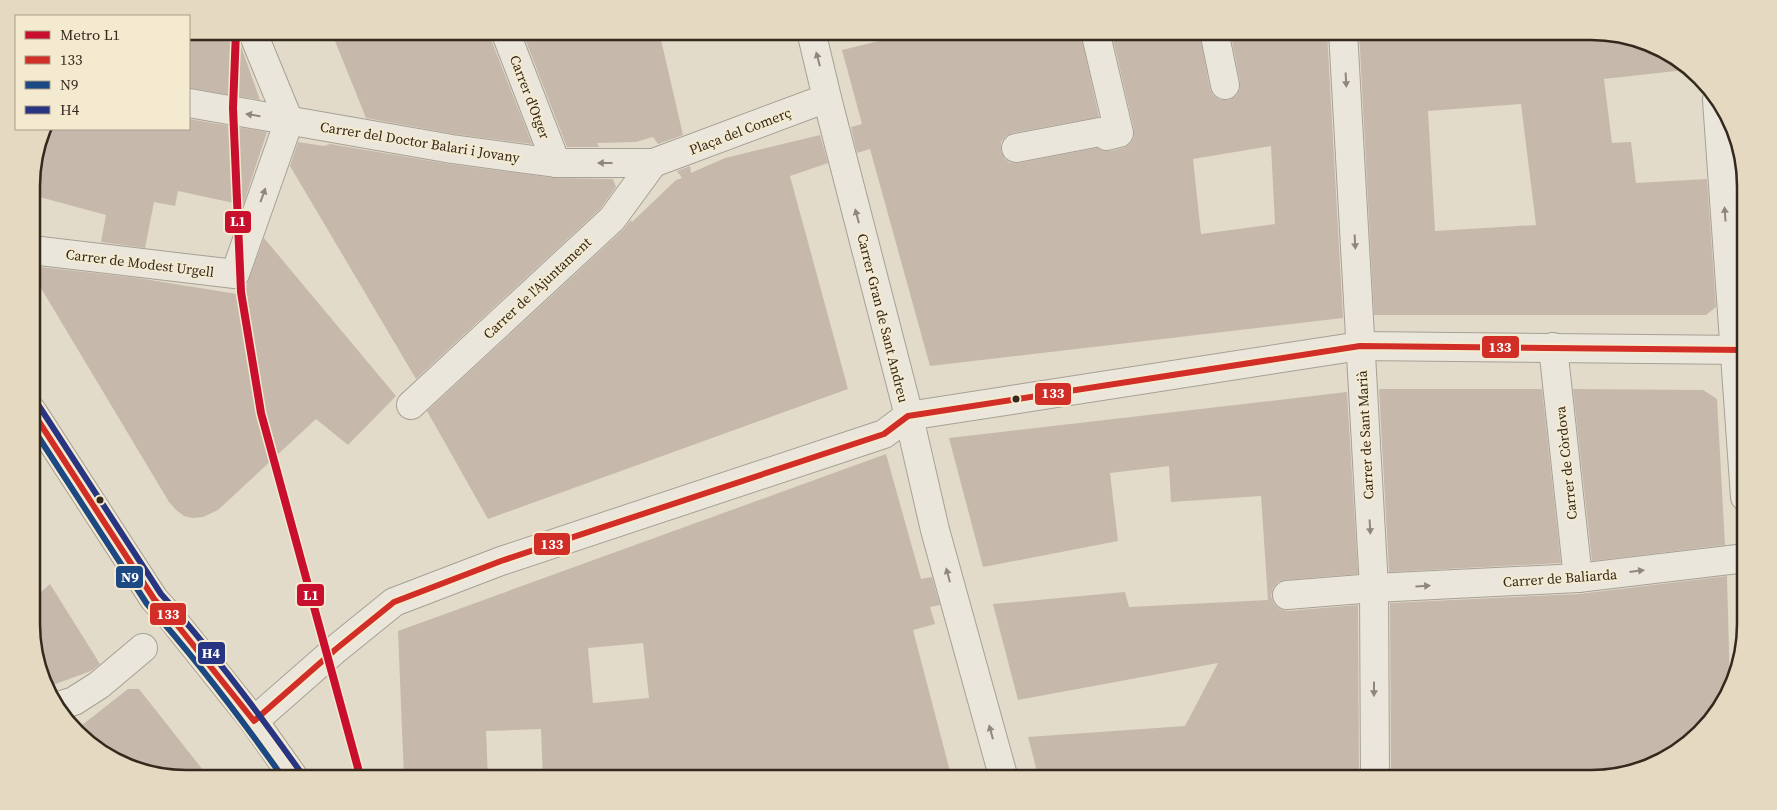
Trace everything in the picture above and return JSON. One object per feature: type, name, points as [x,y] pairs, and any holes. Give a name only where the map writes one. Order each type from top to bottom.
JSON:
[{"type":"street","points":[[256,40],[290,121]]},
{"type":"street","name":"Carrer d'Otger","points":[[508,40],[556,163]]},
{"type":"street","name":"Carrer Gran de Sant Andreu","points":[[813,40],[826,98],[908,416],[935,530],[1002,770]]},
{"type":"street","points":[[1016,148],[1100,132],[1107,136],[1119,133],[1097,40]]},
{"type":"street","points":[[1216,40],[1225,85]]},
{"type":"street","name":"Carrer de Sant Marià","points":[[1343,40],[1374,588],[1375,770]]},
{"type":"street","name":"Plaça del Comerç","points":[[653,163],[826,98]]},
{"type":"street","name":"Carrer del Doctor Balari i Jovany","points":[[190,103],[452,149],[556,163],[653,163]]},
{"type":"street","points":[[1718,116],[1737,317]]},
{"type":"street","name":"Carrer de Modest Urgell","points":[[40,251],[235,274],[290,121]]},
{"type":"street","name":"Carrer de l'Ajuntament","points":[[411,405],[612,219],[653,163]]},
{"type":"street","points":[[254,721],[336,649],[394,602],[501,561],[884,434],[908,416],[1360,346],[1737,350]]},
{"type":"street","name":"Carrer de Còrdova","points":[[1553,347],[1578,578]]},
{"type":"street","points":[[40,424],[154,599],[174,621],[254,721],[289,770]]},
{"type":"street","name":"Carrer de Baliarda","points":[[1287,595],[1374,588],[1578,578],[1737,559]]},
{"type":"street","points":[[64,704],[74,701],[99,685],[142,648]]},
{"type":"building","points":[[190,40],[239,40],[260,100],[190,88]]},
{"type":"building","points":[[335,40],[491,40],[532,144],[454,134],[366,118]]},
{"type":"building","points":[[525,40],[661,40],[683,135],[658,144],[653,137],[636,142],[597,143],[599,147],[567,147]]},
{"type":"building","points":[[883,40],[1082,40],[1099,117],[1013,133],[1006,136],[1001,142],[1001,151],[1005,159],[1010,163],[1018,163],[1097,148],[1111,151],[1130,144],[1134,137],[1134,129],[1113,40],[1201,40],[1210,89],[1213,95],[1220,100],[1228,100],[1236,96],[1240,89],[1232,40],[1328,40],[1343,318],[930,366],[870,149],[857,153],[851,127],[862,124],[842,50]],"holes":[[[1271,146],[1275,224],[1201,234],[1193,159]]]},
{"type":"building","points":[[1359,40],[1610,41],[1647,51],[1680,70],[1604,79],[1612,143],[1631,142],[1636,183],[1707,179],[1716,307],[1706,315],[1374,315]],"holes":[[[1521,104],[1536,225],[1435,231],[1428,111]]]},
{"type":"building","points":[[190,119],[267,132],[243,205],[178,191],[175,206],[154,202],[145,248],[101,242],[106,215],[40,197],[40,176],[45,148],[51,130],[190,130]]},
{"type":"building","points":[[820,135],[828,163],[790,176],[848,389],[488,519],[427,411],[623,230],[631,220],[632,222],[676,180],[682,178],[677,171],[690,166],[691,173],[725,158]]},
{"type":"building","points":[[298,142],[324,146],[330,144],[449,164],[554,178],[613,179],[616,187],[600,209],[416,379],[290,166]]},
{"type":"building","points":[[264,238],[396,396],[348,445],[316,419],[218,510],[203,517],[192,518],[184,516],[169,502],[40,286],[40,267],[138,278],[243,295]]},
{"type":"building","points":[[1379,389],[1542,389],[1561,563],[1389,572]]},
{"type":"building","points":[[1573,389],[1703,390],[1717,399],[1725,545],[1592,561]]},
{"type":"building","points":[[1347,392],[1358,574],[1285,580],[1278,582],[1273,588],[1271,596],[1274,604],[1280,609],[1288,611],[1358,605],[1359,770],[1037,770],[1028,737],[1185,726],[1218,663],[1018,700],[993,604],[1125,592],[1129,607],[1268,600],[1261,496],[1171,502],[1169,466],[1110,473],[1118,541],[983,567],[949,438]]},
{"type":"building","points":[[886,454],[921,579],[932,577],[940,605],[930,607],[935,624],[913,630],[950,770],[543,770],[541,729],[486,731],[488,770],[404,770],[398,631]],"holes":[[[643,643],[649,698],[593,703],[588,648]]]},
{"type":"building","points":[[1727,576],[1729,669],[1717,697],[1707,713],[1694,727],[1680,740],[1647,759],[1601,770],[1391,770],[1390,603],[1579,594]]},
{"type":"building","points":[[50,584],[100,664],[91,671],[53,685],[45,662],[41,643],[40,593]]},
{"type":"building","points":[[128,689],[139,689],[203,770],[176,770],[130,759],[97,740],[82,725]]},
{"type":"metro line","name":"L1","points":[[236,40],[233,108],[241,292],[261,413],[359,770]]},
{"type":"transit line","name":"133","points":[[40,423],[154,599],[174,621],[254,721],[336,649],[394,602],[501,561],[884,434],[908,416],[1360,346],[1737,350]]},
{"type":"transit line","name":"H4","points":[[40,408],[161,594],[234,682],[299,770]]},
{"type":"transit line","name":"N9","points":[[40,439],[147,604],[218,689],[277,770]]}]
